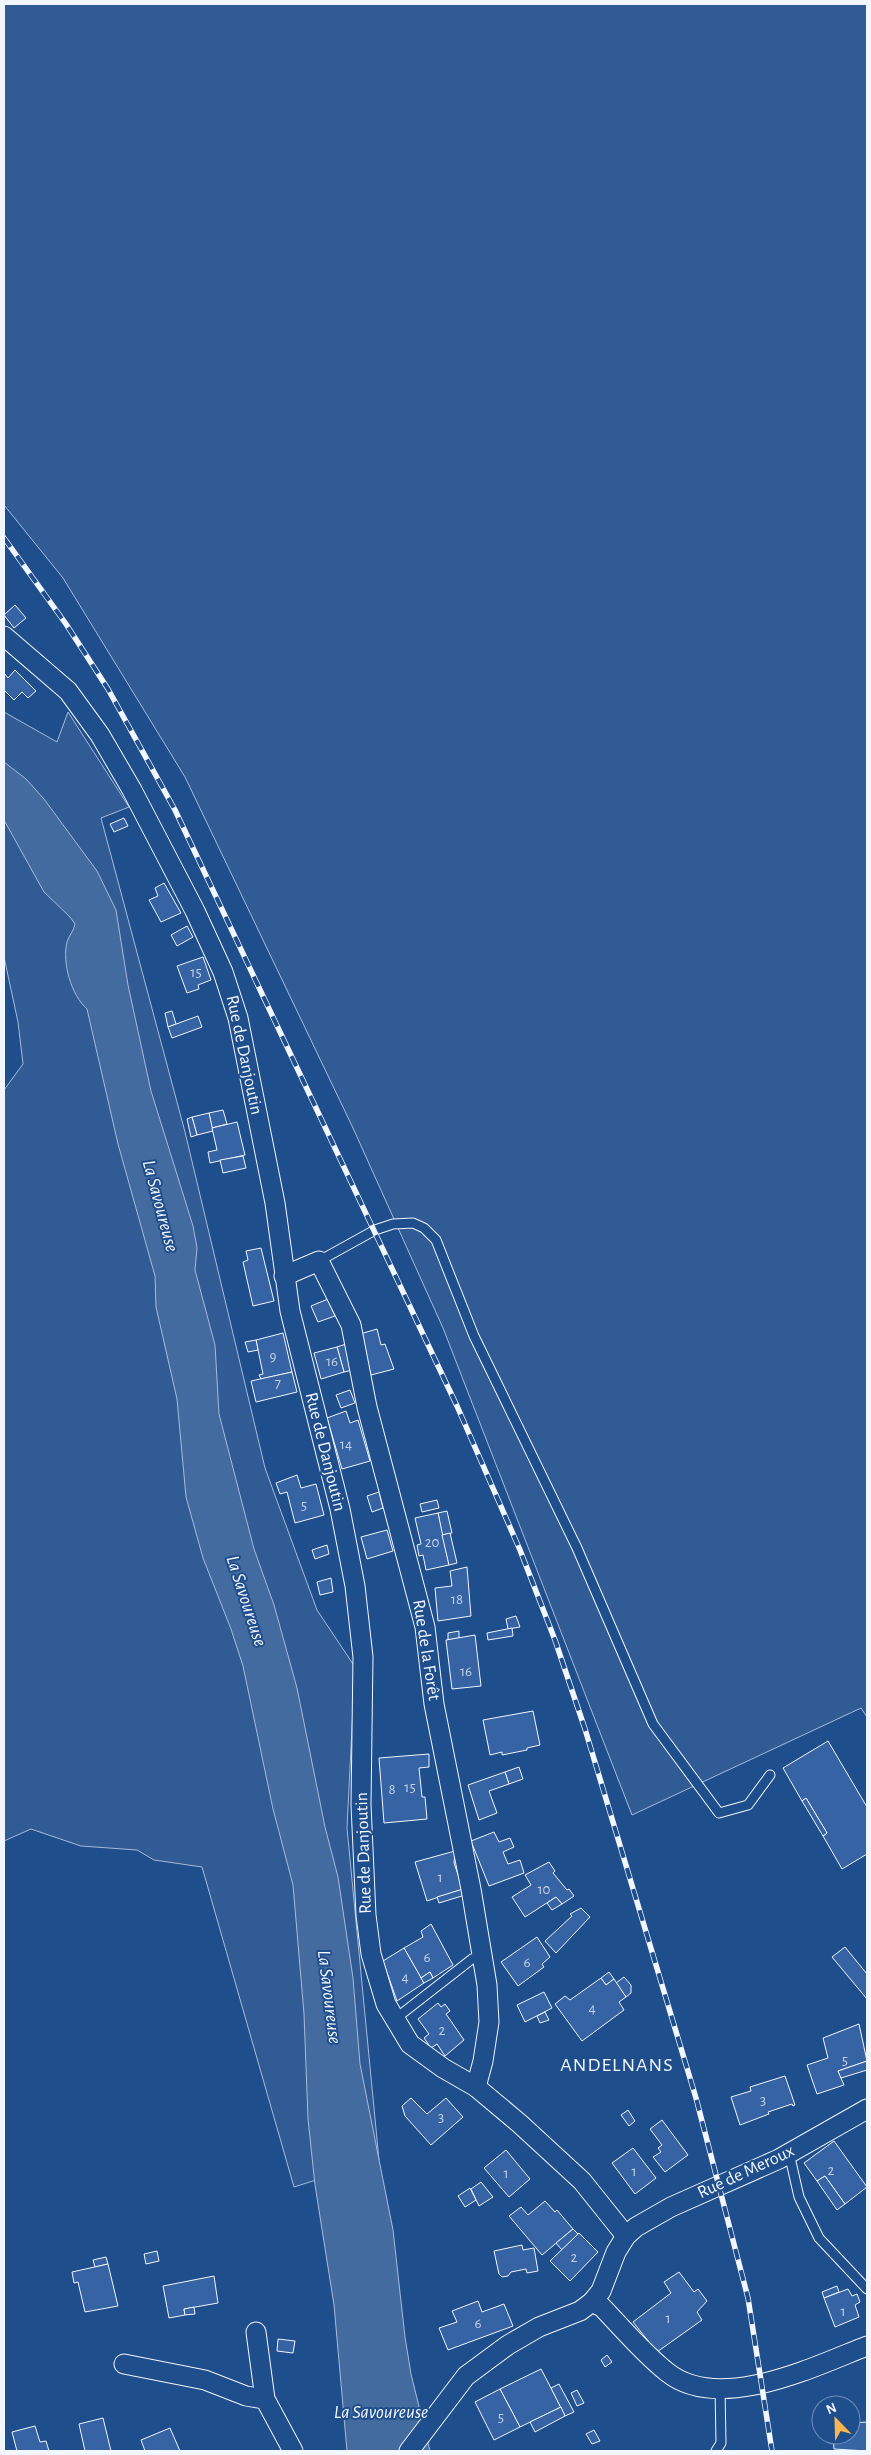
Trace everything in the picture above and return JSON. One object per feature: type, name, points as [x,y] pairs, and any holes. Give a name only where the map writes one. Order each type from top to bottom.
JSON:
[{"type":"street","name":"Rue de Danjoutin","points":[[4,636],[55,679],[91,721],[137,799],[214,951],[229,987],[242,1035],[274,1203],[292,1319],[340,1509],[358,1604],[363,1657],[361,1805],[366,1914],[371,1954],[386,2004],[410,2044],[443,2068],[476,2087],[519,2123],[582,2181],[626,2236]]},
{"type":"street","points":[[284,1276],[319,1261]]},
{"type":"street","name":"Rue de la Forêt","points":[[319,1261],[350,1325],[368,1407],[425,1628],[434,1704],[482,1955],[489,2022],[483,2061],[476,2087]]},
{"type":"street","name":"Rue de Meroux","points":[[626,2236],[671,2207],[789,2153],[867,2109]]},
{"type":"street","points":[[409,2451],[436,2418],[466,2376],[508,2344],[539,2328],[580,2311],[592,2302],[601,2291],[616,2252],[626,2236]]},
{"type":"street","points":[[592,2302],[602,2307],[668,2373],[698,2385],[720,2388],[756,2386],[785,2378],[867,2346]]},
{"type":"street","points":[[256,2332],[264,2400],[293,2451]]},
{"type":"street","points":[[124,2364],[205,2380],[246,2396],[264,2400]]},
{"type":"lane","points":[[319,1261],[361,1237],[393,1224],[413,1223],[430,1233],[443,1252],[474,1336],[576,1548],[653,1724],[718,1813],[748,1805],[770,1774]]},
{"type":"lane","points":[[395,2019],[472,1959],[482,1955]]},
{"type":"lane","points":[[789,2153],[799,2197],[819,2238],[867,2290]]},
{"type":"lane","points":[[716,2451],[721,2443],[720,2388]]},
{"type":"shaded area","points":[[4,4],[867,4],[867,1717],[861,1708],[632,1815],[443,1328],[353,1128],[185,777],[63,578],[4,505]]},
{"type":"shaded area","points":[[4,712],[57,742],[68,712],[129,807],[101,818],[185,1132],[265,1468],[317,1610],[355,1667],[347,1828],[379,2160],[294,2187],[202,1867],[154,1860],[137,1850],[81,1846],[31,1829],[4,1841],[4,1090],[23,1064],[18,1022],[4,957]]},
{"type":"water","name":"La Savoureuse","points":[[4,762],[26,779],[44,799],[97,871],[116,910],[128,985],[151,1091],[193,1226],[197,1248],[195,1270],[215,1345],[219,1414],[254,1549],[274,1605],[297,1688],[325,1827],[338,1877],[353,1978],[360,2064],[393,2230],[411,2374],[430,2451],[347,2451],[334,2305],[315,2185],[308,2119],[304,2014],[293,1885],[273,1809],[243,1666],[231,1629],[203,1558],[186,1497],[177,1399],[156,1307],[155,1276],[118,1144],[87,1009],[81,1003],[72,987],[67,968],[67,942],[75,924],[44,892],[4,820]]},
{"type":"building","points":[[15,605],[26,618],[14,628],[4,615]]},
{"type":"building","points":[[15,670],[36,691],[28,698],[22,692],[14,700],[4,690],[4,673],[8,678]]},
{"type":"building","points":[[124,818],[128,826],[114,832],[110,824]]},
{"type":"building","points":[[164,883],[181,913],[161,922],[149,900],[158,896],[155,888]]},
{"type":"building","points":[[187,926],[193,937],[177,946],[171,935]]},
{"type":"building","points":[[203,957],[211,980],[198,985],[199,989],[187,993],[177,966]]},
{"type":"building","points":[[172,1011],[176,1024],[168,1027],[165,1013]]},
{"type":"building","points":[[198,1016],[202,1027],[172,1038],[168,1027]]},
{"type":"building","points":[[223,1110],[227,1124],[212,1128],[209,1113]]},
{"type":"building","points":[[209,1113],[213,1131],[197,1135],[192,1117]]},
{"type":"building","points":[[192,1117],[197,1135],[191,1137],[187,1119]]},
{"type":"building","points":[[237,1122],[245,1155],[210,1163],[208,1152],[217,1150],[212,1128]]},
{"type":"building","points":[[243,1156],[246,1168],[223,1173],[220,1160]]},
{"type":"building","points":[[261,1248],[274,1301],[253,1306],[243,1262],[248,1260],[246,1251]]},
{"type":"building","points":[[328,1299],[335,1316],[318,1322],[311,1306]]},
{"type":"building","points":[[377,1329],[381,1345],[385,1344],[394,1369],[371,1375],[360,1334]]},
{"type":"building","points":[[283,1333],[292,1372],[261,1379],[259,1375],[263,1374],[256,1340]]},
{"type":"building","points":[[256,1340],[258,1350],[248,1352],[245,1342]]},
{"type":"building","points":[[346,1344],[353,1370],[344,1372],[337,1347]]},
{"type":"building","points":[[337,1347],[344,1372],[321,1379],[314,1353]]},
{"type":"building","points":[[292,1372],[297,1392],[256,1402],[251,1381]]},
{"type":"building","points":[[350,1390],[355,1403],[341,1408],[336,1395]]},
{"type":"building","points":[[346,1411],[350,1423],[358,1420],[370,1461],[342,1469],[327,1418]]},
{"type":"building","points":[[297,1475],[301,1488],[316,1484],[324,1515],[295,1523],[287,1492],[280,1494],[276,1483]]},
{"type":"building","points":[[379,1492],[383,1508],[372,1512],[367,1496]]},
{"type":"building","points":[[437,1500],[439,1508],[422,1512],[420,1504]]},
{"type":"building","points":[[447,1511],[452,1533],[442,1535],[438,1513]]},
{"type":"building","points":[[438,1513],[449,1565],[426,1570],[423,1555],[419,1556],[417,1545],[421,1544],[415,1518]]},
{"type":"building","points":[[387,1530],[393,1551],[367,1559],[361,1537]]},
{"type":"building","points":[[450,1533],[457,1563],[449,1565],[442,1535]]},
{"type":"building","points":[[327,1545],[329,1554],[315,1559],[312,1550]]},
{"type":"building","points":[[467,1567],[471,1616],[438,1621],[435,1588],[452,1586],[450,1571]]},
{"type":"building","points":[[331,1578],[333,1592],[320,1595],[317,1582]]},
{"type":"building","points":[[516,1616],[520,1627],[508,1629],[506,1619]]},
{"type":"building","points":[[512,1628],[513,1636],[488,1640],[487,1633]]},
{"type":"building","points":[[459,1631],[459,1638],[448,1640],[448,1633]]},
{"type":"building","points":[[475,1635],[481,1686],[452,1689],[446,1640]]},
{"type":"building","points":[[533,1711],[540,1745],[527,1748],[527,1750],[502,1755],[502,1752],[490,1755],[483,1720]]},
{"type":"building","points":[[828,1741],[867,1807],[867,1854],[842,1869],[823,1836],[827,1833],[806,1798],[802,1801],[783,1768]]},
{"type":"building","points":[[429,1754],[429,1767],[419,1768],[422,1797],[425,1797],[427,1819],[384,1823],[379,1758]]},
{"type":"building","points":[[519,1767],[523,1779],[509,1784],[505,1772]]},
{"type":"building","points":[[505,1772],[509,1784],[489,1791],[497,1813],[479,1820],[468,1785]]},
{"type":"building","points":[[806,1798],[827,1833],[823,1836],[802,1801]]},
{"type":"building","points":[[494,1832],[499,1842],[510,1838],[514,1847],[503,1852],[508,1864],[520,1860],[524,1873],[489,1886],[471,1841]]},
{"type":"building","points":[[455,1851],[454,1863],[463,1889],[427,1901],[415,1862]]},
{"type":"building","points":[[549,1862],[555,1871],[553,1873],[574,1896],[562,1904],[556,1897],[525,1917],[512,1897],[531,1885],[525,1875]]},
{"type":"building","points":[[463,1889],[465,1895],[439,1903],[437,1897]]},
{"type":"building","points":[[556,1897],[562,1904],[552,1910],[547,1903]]},
{"type":"building","points":[[581,1908],[590,1917],[556,1953],[545,1941],[572,1916],[570,1914]]},
{"type":"building","points":[[431,1924],[453,1965],[433,1978],[430,1972],[421,1978],[404,1948],[423,1937],[421,1931]]},
{"type":"building","points":[[537,1937],[550,1957],[542,1964],[544,1967],[518,1986],[501,1962]]},
{"type":"building","points":[[845,1947],[867,1974],[867,1999],[832,1957]]},
{"type":"building","points":[[404,1948],[424,1983],[397,2001],[383,1961]]},
{"type":"building","points":[[430,1972],[433,1978],[424,1983],[421,1978]]},
{"type":"building","points":[[609,1972],[614,1979],[606,1985],[601,1978]]},
{"type":"building","points":[[624,1977],[631,1985],[631,1993],[626,1997],[616,1983]]},
{"type":"building","points":[[601,1978],[606,1985],[614,1979],[626,1997],[619,2002],[624,2010],[582,2041],[555,2004],[565,1996],[570,2000]]},
{"type":"building","points":[[544,1992],[552,2008],[525,2022],[517,2005]]},
{"type":"building","points":[[438,2003],[441,2007],[445,2004],[450,2011],[446,2014],[464,2040],[445,2056],[437,2044],[431,2048],[424,2038],[429,2034],[418,2019]]},
{"type":"building","points":[[545,2012],[549,2020],[540,2023],[537,2016]]},
{"type":"building","points":[[859,2024],[867,2061],[838,2071],[844,2085],[817,2094],[807,2065],[828,2058],[823,2038]]},
{"type":"building","points":[[867,2061],[867,2070],[841,2078],[838,2071]]},
{"type":"building","points":[[785,2076],[795,2105],[793,2106],[792,2104],[768,2112],[769,2114],[740,2125],[731,2097],[751,2091],[750,2087]]},
{"type":"building","points":[[411,2098],[427,2114],[446,2098],[463,2117],[431,2145],[405,2116],[402,2106]]},
{"type":"building","points":[[628,2110],[635,2121],[629,2126],[621,2115]]},
{"type":"building","points":[[662,2120],[688,2155],[665,2172],[653,2157],[661,2152],[658,2148],[662,2145],[650,2129]]},
{"type":"building","points":[[834,2141],[867,2187],[845,2204],[825,2176],[817,2181],[804,2163]]},
{"type":"building","points":[[633,2148],[656,2178],[635,2194],[612,2163]]},
{"type":"building","points":[[506,2150],[530,2179],[509,2197],[484,2168]]},
{"type":"building","points":[[825,2176],[845,2204],[837,2210],[817,2181]]},
{"type":"building","points":[[481,2182],[493,2197],[479,2206],[471,2189]]},
{"type":"building","points":[[470,2188],[476,2200],[465,2207],[458,2196]]},
{"type":"building","points":[[545,2201],[555,2212],[557,2210],[573,2229],[542,2255],[509,2216],[521,2207],[528,2215]]},
{"type":"building","points":[[573,2229],[578,2234],[562,2250],[556,2243]]},
{"type":"building","points":[[579,2233],[598,2252],[570,2281],[550,2261]]},
{"type":"building","points":[[522,2245],[523,2250],[534,2248],[538,2271],[527,2273],[526,2269],[511,2272],[508,2276],[502,2277],[499,2274],[494,2251]]},
{"type":"building","points":[[157,2251],[159,2261],[146,2264],[144,2254]]},
{"type":"building","points":[[106,2257],[108,2264],[95,2267],[93,2260]]},
{"type":"building","points":[[108,2264],[118,2306],[85,2312],[78,2282],[74,2283],[72,2272]]},
{"type":"building","points":[[679,2272],[694,2292],[698,2289],[707,2301],[697,2312],[702,2320],[657,2352],[633,2322],[671,2293],[664,2282]]},
{"type":"building","points":[[214,2276],[218,2303],[184,2309],[185,2315],[169,2318],[163,2286]]},
{"type":"building","points":[[837,2286],[839,2292],[824,2298],[822,2292]]},
{"type":"building","points":[[848,2289],[852,2296],[857,2294],[860,2302],[855,2305],[859,2317],[835,2327],[824,2298]]},
{"type":"building","points":[[478,2301],[482,2312],[504,2304],[513,2326],[448,2350],[439,2328],[457,2322],[452,2311]]},
{"type":"building","points":[[194,2307],[195,2314],[185,2315],[184,2309]]},
{"type":"building","points":[[278,2339],[295,2341],[293,2353],[277,2351]]},
{"type":"building","points":[[607,2355],[612,2362],[605,2367],[601,2360]]},
{"type":"building","points":[[541,2369],[561,2407],[520,2427],[500,2389]]},
{"type":"building","points":[[559,2384],[574,2412],[565,2416],[551,2388]]},
{"type":"building","points":[[500,2389],[520,2427],[494,2440],[475,2402]]},
{"type":"building","points":[[577,2390],[584,2403],[577,2406],[571,2393]]},
{"type":"building","points":[[561,2407],[565,2416],[535,2432],[530,2422]]},
{"type":"building","points":[[103,2418],[111,2451],[85,2451],[79,2424]]},
{"type":"building","points":[[861,2422],[867,2422],[867,2451],[834,2449],[834,2445],[861,2445]]},
{"type":"building","points":[[35,2426],[40,2442],[46,2441],[49,2451],[17,2451],[12,2432]]},
{"type":"building","points":[[170,2428],[180,2451],[145,2451],[141,2440]]},
{"type":"building","points":[[594,2430],[600,2441],[592,2444],[586,2434]]},
{"type":"railway","points":[[4,538],[66,624],[108,689],[175,810],[457,1406],[520,1550],[555,1640],[585,1729],[696,2098],[748,2298],[772,2451]]},
{"type":"district","name":"ANDELNANS","points":[[617,2065]]}]
